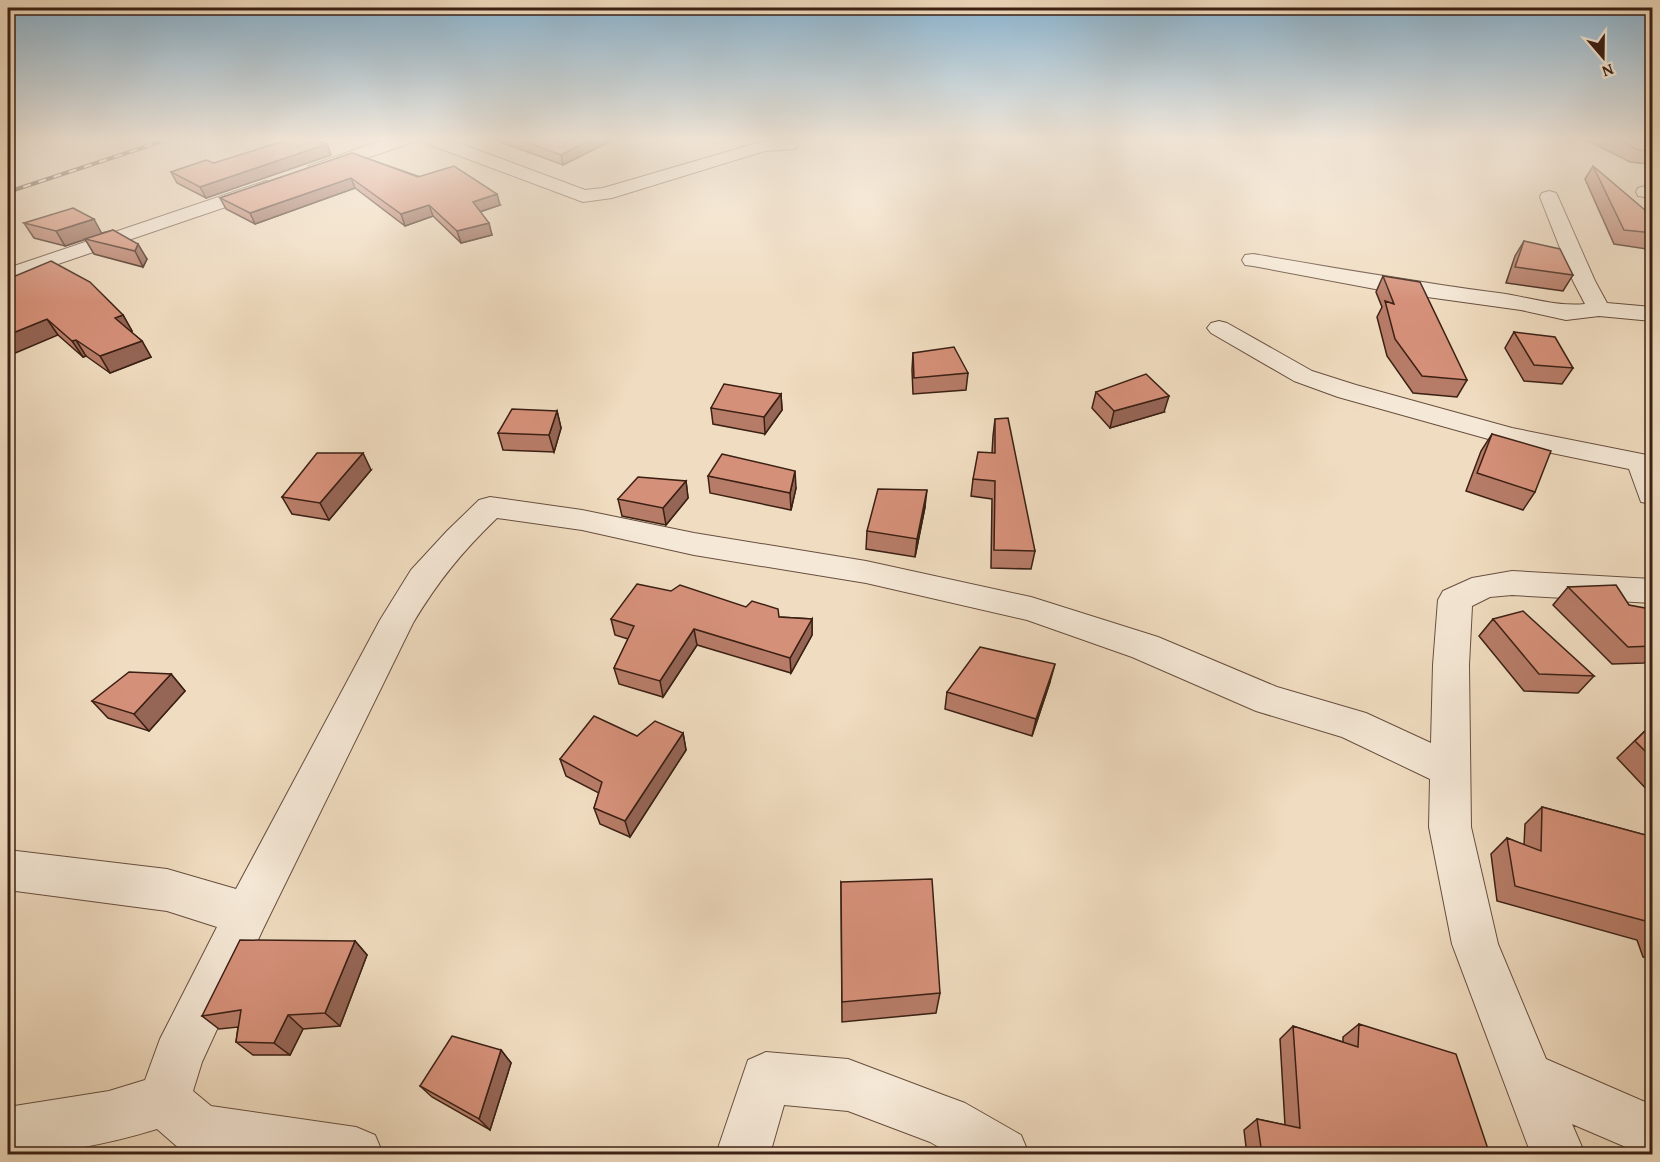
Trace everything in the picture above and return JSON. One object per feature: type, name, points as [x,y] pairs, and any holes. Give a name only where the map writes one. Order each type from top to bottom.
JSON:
[{"type":"street","points":[[8,275],[246,193]]},
{"type":"street","points":[[575,193],[583,196],[598,193]]},
{"type":"street","points":[[1549,198],[1584,281],[1599,309]]},
{"type":"street","points":[[1253,260],[1391,285],[1521,303],[1566,313],[1599,309],[1653,315]]},
{"type":"street","points":[[1219,328],[1303,376],[1347,391],[1509,436],[1647,464],[1653,495]]},
{"type":"street","points":[[164,1101],[178,1057],[247,914],[397,620],[423,578],[458,538],[490,507],[582,520],[694,544],[866,572],[1031,609],[1145,647],[1269,700],[1352,724],[1450,770]]},
{"type":"street","points":[[1558,1155],[1475,944],[1450,827],[1451,664],[1455,600],[1484,586],[1512,583],[1653,591]]},
{"type":"street","points":[[8,870],[167,890],[247,914]]},
{"type":"street","points":[[1527,1077],[1653,1132]]},
{"type":"street","points":[[743,1155],[766,1078],[848,1085],[946,1122],[1002,1155]]},
{"type":"street","points":[[8,1133],[109,1117],[164,1101]]},
{"type":"street","points":[[164,1101],[200,1131],[356,1155]]},
{"type":"building","points":[[234,193],[307,193],[250,213],[220,198]]},
{"type":"building","points":[[372,193],[497,194],[473,202],[489,223],[457,231],[429,205],[401,214]]},
{"type":"building","points":[[1606,193],[1625,193],[1653,217],[1653,233],[1624,230]]},
{"type":"building","points":[[73,208],[94,219],[56,231],[24,223]]},
{"type":"building","points":[[113,230],[138,244],[135,251],[85,239]]},
{"type":"building","points":[[1524,241],[1560,249],[1573,275],[1515,267]]},
{"type":"building","points":[[51,261],[90,282],[123,315],[115,318],[142,341],[100,356],[76,340],[72,341],[47,319],[8,335],[8,279]]},
{"type":"building","points":[[1383,276],[1420,282],[1467,380],[1422,376],[1395,339],[1385,301],[1394,304]]},
{"type":"building","points":[[1514,332],[1555,337],[1573,368],[1534,365]]},
{"type":"building","points":[[954,347],[968,373],[914,378],[913,353]]},
{"type":"building","points":[[1146,374],[1169,396],[1114,411],[1096,392]]},
{"type":"building","points":[[724,384],[781,394],[764,417],[711,408]]},
{"type":"building","points":[[512,409],[557,411],[549,435],[498,433]]},
{"type":"building","points":[[1008,418],[1035,551],[994,550],[995,481],[973,479],[978,452],[995,453],[995,419]]},
{"type":"building","points":[[1492,434],[1551,451],[1535,492],[1477,473]]},
{"type":"building","points":[[317,453],[363,453],[320,503],[282,497]]},
{"type":"building","points":[[722,454],[795,471],[790,493],[708,476]]},
{"type":"building","points":[[638,477],[686,481],[663,508],[618,499]]},
{"type":"building","points":[[878,489],[927,490],[917,539],[867,531]]},
{"type":"building","points":[[637,584],[671,591],[680,585],[746,607],[752,601],[778,609],[779,617],[812,619],[790,658],[694,629],[660,681],[614,668],[634,626],[611,619]]},
{"type":"building","points":[[1616,585],[1629,605],[1645,608],[1653,626],[1653,646],[1628,647],[1568,587]]},
{"type":"building","points":[[1523,611],[1594,676],[1539,674],[1493,619]]},
{"type":"building","points":[[980,647],[1055,664],[1036,719],[947,692]]},
{"type":"building","points":[[129,672],[171,674],[134,714],[92,701]]},
{"type":"building","points":[[594,716],[637,736],[655,721],[683,733],[625,821],[594,808],[602,782],[560,759]]},
{"type":"building","points":[[1653,723],[1653,759],[1635,741]]},
{"type":"building","points":[[1542,807],[1653,837],[1653,923],[1515,886],[1507,838],[1541,851]]},
{"type":"building","points":[[932,879],[940,993],[842,1002],[841,882]]},
{"type":"building","points":[[240,940],[355,941],[325,1013],[288,1015],[274,1043],[236,1042],[241,1010],[202,1016]]},
{"type":"building","points":[[1359,1024],[1456,1054],[1490,1155],[1262,1155],[1257,1119],[1300,1128],[1293,1026],[1358,1047]]},
{"type":"building","points":[[452,1036],[501,1050],[479,1119],[420,1086]]}]
